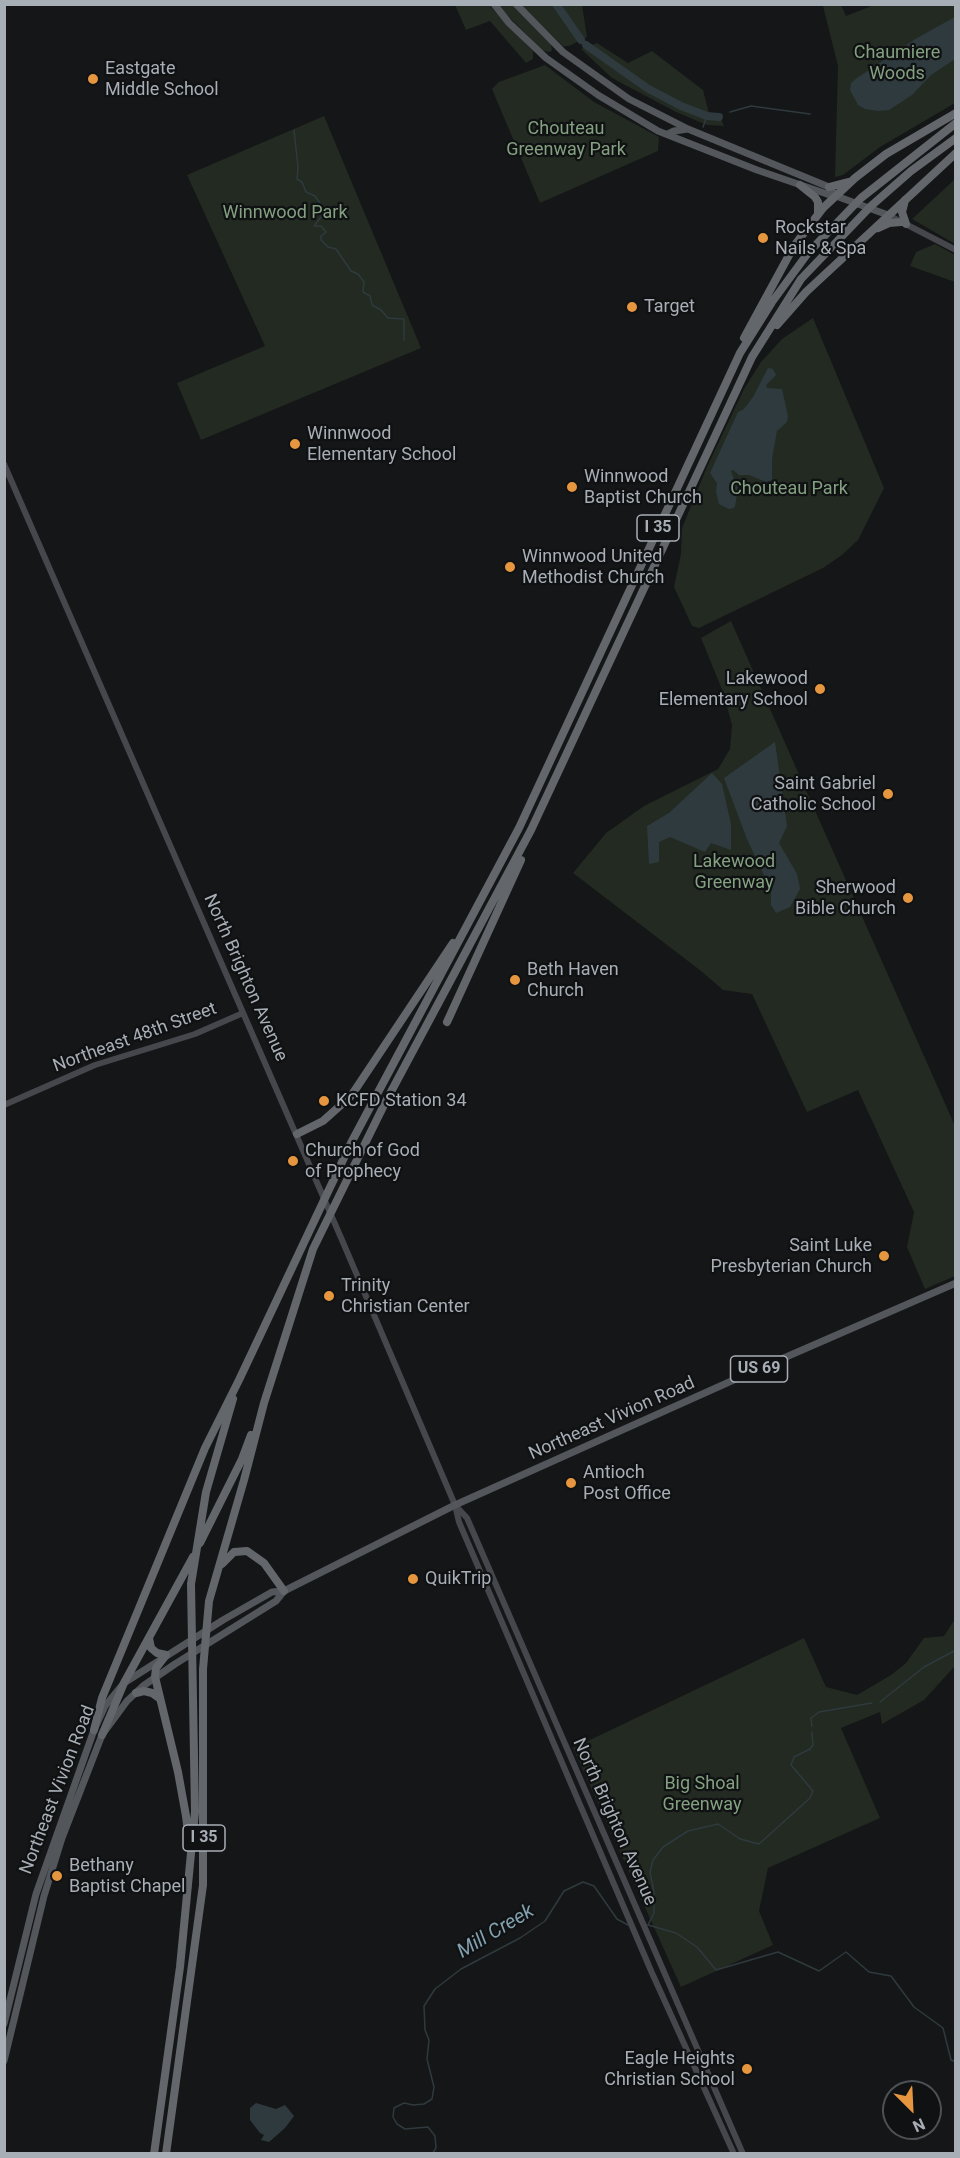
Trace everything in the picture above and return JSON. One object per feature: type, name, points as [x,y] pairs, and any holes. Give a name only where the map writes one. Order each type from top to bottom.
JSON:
[{"type":"highway","points":[[740,353],[753,318],[794,246],[818,214],[855,178],[903,142],[956,113]]},
{"type":"highway","name":"I 35","points":[[154,2154],[180,1967],[195,1812],[191,1584],[206,1492],[239,1380],[351,1143],[519,828],[740,353],[772,302],[808,253],[875,186],[956,123]]},
{"type":"highway","name":"I 35","points":[[166,2154],[203,1885],[203,1669],[209,1601],[264,1403],[313,1249],[385,1103],[531,830],[753,357],[801,279],[857,219],[882,196],[956,138]]},
{"type":"highway","points":[[753,357],[797,301],[956,153]]},
{"type":"highway","points":[[829,188],[855,178]]},
{"type":"highway","points":[[800,185],[815,197],[818,202],[818,214]]},
{"type":"highway","points":[[875,230],[885,224],[903,223],[902,212],[906,199]]},
{"type":"highway","points":[[447,1022],[526,849],[531,830]]},
{"type":"highway","points":[[297,1134],[324,1121],[351,1096],[473,914]]},
{"type":"highway","points":[[94,1730],[102,1698],[168,1542],[198,1463],[239,1380]]},
{"type":"highway","points":[[102,1735],[124,1683],[221,1503],[242,1459],[264,1403]]},
{"type":"highway","points":[[217,1573],[231,1554],[247,1551],[264,1563],[284,1591]]},
{"type":"highway","points":[[149,1638],[151,1648],[157,1653],[166,1655],[156,1668],[155,1677],[186,1816],[190,1860]]},
{"type":"highway","points":[[136,1693],[144,1691],[152,1693],[160,1699]]},
{"type":"main road","points":[[494,4],[546,58],[598,95],[658,130],[757,170],[888,215],[956,250]]},
{"type":"main road","points":[[516,4],[551,41],[584,68],[629,99],[688,129],[829,188],[836,196]]},
{"type":"main road","points":[[668,134],[688,129]]},
{"type":"main road","name":"North Brighton Avenue","points":[[4,464],[297,1134],[455,1505],[463,1532],[639,1942],[734,2154]]},
{"type":"main road","name":"Northeast 48th Street","points":[[4,1105],[95,1065],[195,1034],[243,1013]]},
{"type":"main road","name":"Northeast Vivion Road","points":[[4,2024],[36,1894],[94,1730],[105,1706],[124,1683],[174,1650],[272,1592],[284,1591],[455,1505],[956,1283]]},
{"type":"main road","name":"North Brighton Avenue","points":[[455,1505],[467,1518],[743,2154]]},
{"type":"main road","name":"Northeast Vivion Road","points":[[4,2061],[44,1896],[62,1838],[102,1735],[114,1716],[155,1677],[276,1601],[284,1591]]},
{"type":"green space","points":[[455,5],[489,5],[533,51],[533,59],[526,63],[490,21],[466,30]]},
{"type":"green space","points":[[497,5],[512,5],[551,44],[552,51],[542,50]]},
{"type":"green space","points":[[521,5],[582,5],[587,37],[569,46],[563,46]]},
{"type":"green space","name":"Chaumiere Woods","points":[[841,5],[846,16],[874,5],[955,5],[955,103],[880,147],[843,175],[835,177],[838,66],[823,6]]},
{"type":"green space","points":[[597,43],[628,63],[652,51],[703,90],[709,113],[719,114],[724,126],[707,125],[676,112],[612,78],[581,49]]},
{"type":"green space","name":"Chouteau Greenway Park","points":[[545,65],[594,102],[659,137],[658,151],[540,203],[492,89],[499,82]]},
{"type":"green space","name":"Winnwood Park","points":[[324,116],[421,348],[201,440],[177,383],[265,346],[187,175]]},
{"type":"green space","points":[[955,179],[955,244],[912,219]]},
{"type":"green space","points":[[935,244],[955,255],[955,282],[910,266],[916,252]]},
{"type":"green space","name":"Chouteau Park","points":[[813,318],[884,488],[858,540],[842,555],[823,568],[699,628],[692,626],[674,587],[681,554],[682,528],[707,467],[744,389],[761,362],[782,339]]},
{"type":"green space","name":"Lakewood Greenway","points":[[731,621],[955,1126],[955,1276],[925,1289],[907,1247],[914,1212],[858,1090],[807,1112],[752,994],[723,990],[573,873],[606,833],[644,806],[718,769],[730,749],[732,725],[723,692],[701,638]]},
{"type":"green space","name":"Big Shoal Greenway","points":[[955,1619],[955,1666],[924,1700],[882,1724],[880,1712],[841,1728],[880,1818],[768,1868],[759,1911],[773,1945],[681,1987],[573,1748],[804,1638],[826,1687],[857,1695],[891,1675],[906,1663],[924,1638],[944,1636]]},
{"type":"shaded area","points":[[955,17],[955,59],[931,75],[912,95],[889,110],[865,109],[858,105],[850,90],[851,83],[917,38]]},
{"type":"shaded area","points":[[768,368],[773,369],[776,375],[766,385],[767,388],[782,389],[788,416],[787,422],[777,431],[772,459],[772,480],[766,482],[731,471],[738,490],[735,506],[729,509],[719,504],[716,492],[717,483],[710,473],[738,412],[744,409],[753,397]]},
{"type":"shaded area","points":[[775,742],[787,826],[779,843],[797,874],[800,889],[790,907],[776,913],[771,905],[771,890],[747,839],[724,778]]},
{"type":"shaded area","points":[[712,773],[722,784],[731,824],[731,850],[711,843],[705,852],[670,837],[659,842],[659,862],[649,864],[647,826],[669,813]]},
{"type":"shaded area","points":[[256,2103],[276,2109],[285,2105],[294,2116],[285,2128],[269,2142],[261,2140],[264,2135],[250,2120],[250,2108]]},
{"type":"waterway","points":[[556,4],[581,40]]},
{"type":"waterway","points":[[586,45],[647,88],[681,106],[707,116],[719,117]]},
{"type":"waterway","points":[[730,112],[751,106],[810,114]]},
{"type":"waterway","points":[[703,127],[707,116]]},
{"type":"waterway","points":[[294,130],[297,179],[302,182],[306,192],[315,196],[323,209],[321,217],[314,226],[321,226],[326,232],[321,236],[321,240],[328,247],[336,249],[351,271],[358,274],[364,282],[363,292],[370,296],[372,305],[388,318],[404,319],[404,340]]},
{"type":"waterway","name":"Mill Creek","points":[[880,1702],[924,1667],[956,1650]]},
{"type":"waterway","name":"Mill Creek","points":[[812,1726],[811,1718],[819,1712],[872,1703]]},
{"type":"waterway","name":"Mill Creek","points":[[645,1925],[648,1925],[654,1913],[654,1892],[650,1872],[653,1860],[663,1847],[688,1831],[718,1824],[740,1839],[759,1844],[810,1798],[813,1791],[791,1765],[794,1757],[813,1745],[812,1732]]},
{"type":"waterway","name":"Mill Creek","points":[[432,2154],[436,2148],[435,2136],[428,2127],[405,2129],[397,2124],[393,2117],[394,2108],[404,2103],[424,2104],[432,2099],[434,2087],[427,2059],[429,2040],[425,2030],[424,2006],[435,1989],[461,1969],[520,1938],[545,1921],[564,1891],[583,1882],[594,1886],[617,1919],[628,1925]]},
{"type":"waterway","points":[[648,1925],[676,1933],[697,1947],[716,1970],[778,1952],[819,1971],[846,1952],[869,1972],[891,1976],[914,2007],[943,2028],[951,2060],[956,2062]]},
{"type":"place","name":"Eastgate Middle School","points":[[93,79]]},
{"type":"place","name":"Rockstar Nails & Spa","points":[[763,238]]},
{"type":"place","name":"Target","points":[[632,307]]},
{"type":"place","name":"Winnwood Elementary School","points":[[295,444]]},
{"type":"place","name":"Winnwood Baptist Church","points":[[572,487]]},
{"type":"place","name":"Winnwood United Methodist Church","points":[[510,567]]},
{"type":"place","name":"Lakewood Elementary School","points":[[820,689]]},
{"type":"place","name":"Saint Gabriel Catholic School","points":[[888,794]]},
{"type":"place","name":"Sherwood Bible Church","points":[[908,898]]},
{"type":"place","name":"Beth Haven Church","points":[[515,980]]},
{"type":"place","name":"KCFD Station 34","points":[[324,1101]]},
{"type":"place","name":"Church of God of Prophecy","points":[[293,1161]]},
{"type":"place","name":"Saint Luke Presbyterian Church","points":[[884,1256]]},
{"type":"place","name":"Trinity Christian Center","points":[[329,1296]]},
{"type":"place","name":"Antioch Post Office","points":[[571,1483]]},
{"type":"place","name":"QuikTrip","points":[[413,1579]]},
{"type":"place","name":"Bethany Baptist Chapel","points":[[57,1876]]},
{"type":"place","name":"Eagle Heights Christian School","points":[[747,2069]]}]
